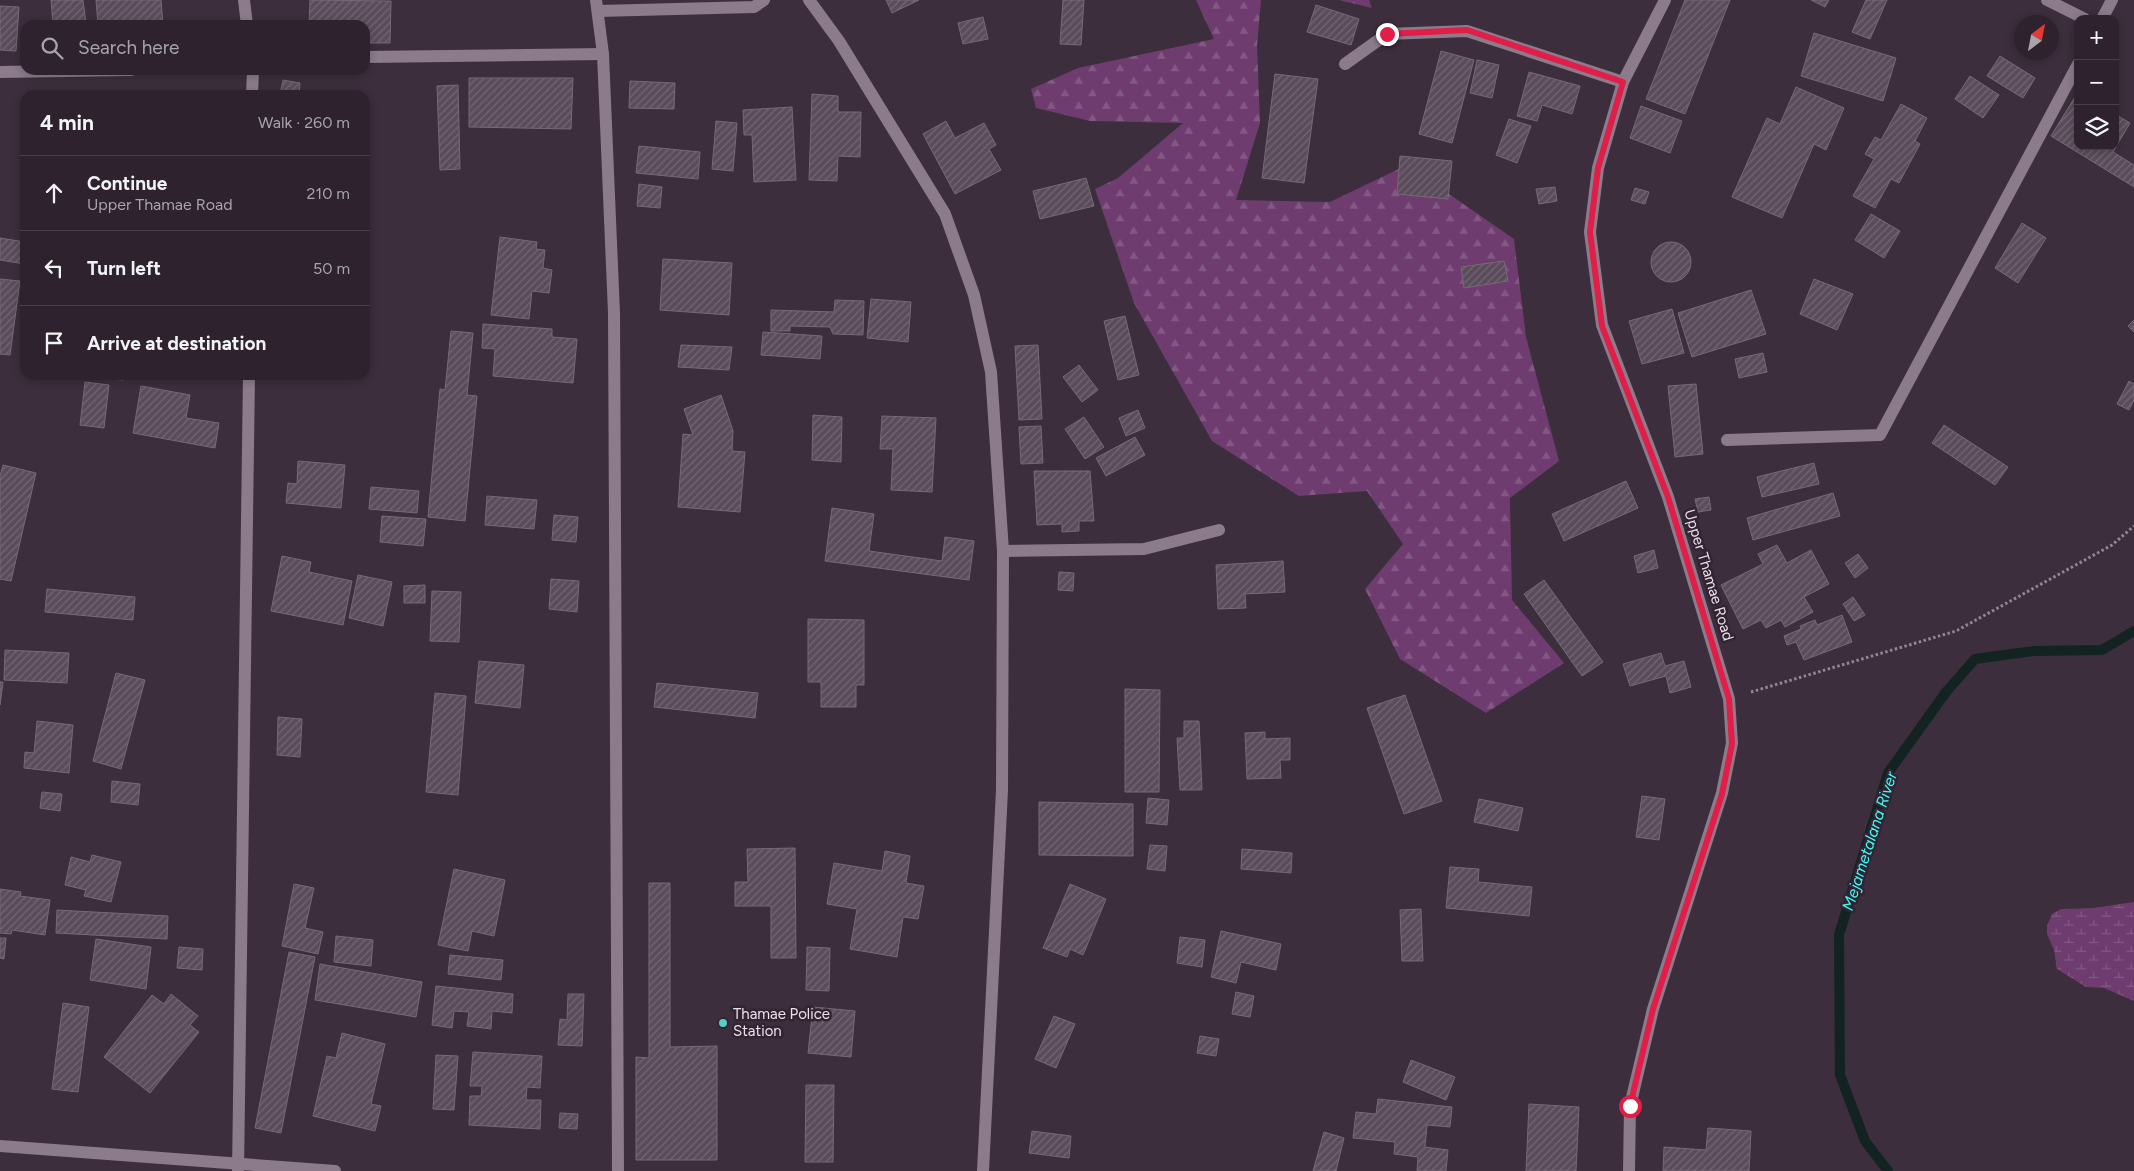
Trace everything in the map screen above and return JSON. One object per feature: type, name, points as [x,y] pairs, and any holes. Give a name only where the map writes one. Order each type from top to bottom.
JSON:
[{"type":"street","points":[[244,0],[246,20]]},
{"type":"street","points":[[618,1171],[614,313],[603,54],[597,6],[754,7],[764,0]]},
{"type":"street","points":[[808,0],[839,41],[945,214],[970,286],[992,372],[1003,550],[1002,790],[987,1171]]},
{"type":"street","name":"Upper Thamae Road","points":[[1629,1171],[1630,1106],[1653,1009],[1722,794],[1732,744],[1729,699],[1668,497],[1602,326],[1590,232],[1598,168],[1623,82],[1665,0]]},
{"type":"street","points":[[2047,0],[2077,15]]},
{"type":"street","points":[[2104,15],[2112,0]]},
{"type":"street","points":[[1344,64],[1387,34],[1467,30],[1623,82]]},
{"type":"street","points":[[370,57],[603,54]]},
{"type":"street","points":[[1728,440],[1880,435],[2074,71]]},
{"type":"street","points":[[0,72],[20,72]]},
{"type":"street","points":[[252,75],[252,90]]},
{"type":"street","points":[[238,1168],[249,380]]},
{"type":"street","points":[[1003,550],[1144,549],[1219,530]]},
{"type":"street","points":[[0,1146],[238,1168],[335,1171]]},
{"type":"path","points":[[1729,699],[1956,631],[2112,546],[2134,526]]},
{"type":"green space","points":[[1196,0],[1261,0],[1257,46],[1260,123],[1236,200],[1330,202],[1407,165],[1514,239],[1526,337],[1559,461],[1510,498],[1512,600],[1564,663],[1486,713],[1400,659],[1365,589],[1403,544],[1367,491],[1299,496],[1212,441],[1134,303],[1095,189],[1118,178],[1183,123],[1090,121],[1036,108],[1031,89],[1078,68],[1214,39]]},
{"type":"green space","points":[[1339,0],[1369,0],[1372,8]]},
{"type":"green space","points":[[2134,902],[2134,1001],[2104,988],[2086,987],[2057,969],[2054,950],[2047,934],[2047,926],[2052,914],[2061,909],[2094,908]]},
{"type":"building","points":[[51,0],[83,0],[86,20],[53,20]]},
{"type":"building","points":[[96,0],[161,0],[163,20],[98,20]]},
{"type":"building","points":[[310,0],[391,1],[390,43],[370,43],[370,20],[309,20]]},
{"type":"building","points":[[886,0],[919,0],[892,13]]},
{"type":"building","points":[[1063,0],[1084,0],[1081,45],[1060,44]]},
{"type":"building","points":[[1685,0],[1730,0],[1685,114],[1646,99]]},
{"type":"building","points":[[1811,0],[1829,0],[1825,7]]},
{"type":"building","points":[[1866,0],[1887,0],[1870,39],[1852,32]]},
{"type":"building","points":[[1316,5],[1359,19],[1351,45],[1307,32]]},
{"type":"building","points":[[0,6],[19,7],[16,51],[0,50]]},
{"type":"building","points":[[983,17],[988,39],[963,44],[958,23]]},
{"type":"building","points":[[1814,33],[1896,58],[1883,101],[1801,76]]},
{"type":"building","points":[[1441,51],[1474,60],[1452,143],[1419,134]]},
{"type":"building","points":[[2000,56],[2035,78],[2023,98],[1987,76]]},
{"type":"building","points":[[1477,60],[1499,65],[1492,98],[1470,93]]},
{"type":"building","points":[[1529,72],[1580,86],[1572,114],[1542,105],[1537,121],[1517,116]]},
{"type":"building","points":[[1275,74],[1318,79],[1304,183],[1262,178]]},
{"type":"building","points":[[1970,76],[1999,95],[1983,118],[1955,99]]},
{"type":"building","points":[[469,78],[573,78],[571,129],[469,127]]},
{"type":"building","points":[[283,80],[300,83],[299,90],[281,90]]},
{"type":"building","points":[[630,81],[675,83],[674,109],[629,108]]},
{"type":"building","points":[[458,85],[460,169],[440,170],[437,86]]},
{"type":"building","points":[[1796,87],[1844,108],[1826,150],[1814,144],[1782,218],[1732,197],[1767,118],[1780,124]]},
{"type":"building","points":[[812,94],[838,96],[838,112],[861,112],[860,157],[838,156],[837,181],[809,180]]},
{"type":"building","points":[[2074,99],[2074,150],[2114,150],[2113,152],[2134,165],[2134,187],[2051,136]]},
{"type":"building","points":[[1901,104],[1927,118],[1915,141],[1920,144],[1899,183],[1891,179],[1875,208],[1853,196],[1874,159],[1865,154],[1875,137],[1881,140]]},
{"type":"building","points":[[1641,106],[1682,121],[1670,153],[1630,138]]},
{"type":"building","points":[[792,107],[796,180],[754,182],[752,135],[744,135],[743,110]]},
{"type":"building","points":[[2119,116],[2130,123],[2119,142]]},
{"type":"building","points":[[1509,119],[1531,126],[1517,163],[1496,155]]},
{"type":"building","points":[[716,121],[737,123],[733,171],[712,169]]},
{"type":"building","points":[[946,121],[955,138],[984,123],[996,145],[989,149],[1001,170],[955,194],[923,134]]},
{"type":"building","points":[[639,146],[700,152],[698,179],[636,173]]},
{"type":"building","points":[[1400,156],[1452,161],[1448,199],[1397,194]]},
{"type":"building","points":[[1086,178],[1094,206],[1040,219],[1033,191]]},
{"type":"building","points":[[639,184],[662,187],[660,208],[637,206]]},
{"type":"building","points":[[1555,187],[1557,201],[1539,204],[1536,189]]},
{"type":"building","points":[[1635,188],[1649,192],[1645,204],[1631,200]]},
{"type":"building","points":[[1871,214],[1900,231],[1884,258],[1855,240]]},
{"type":"building","points":[[2022,223],[2046,238],[2018,283],[1995,268]]},
{"type":"building","points":[[500,237],[537,242],[536,249],[545,250],[543,268],[552,270],[549,293],[532,291],[529,319],[491,315]]},
{"type":"building","points":[[0,238],[20,241],[20,263],[0,260]]},
{"type":"building","points":[[1671,242],[1685,248],[1691,262],[1685,276],[1671,282],[1657,276],[1651,262],[1657,248]]},
{"type":"building","points":[[663,259],[732,263],[729,315],[660,310]]},
{"type":"building","points":[[1504,261],[1508,281],[1464,288],[1461,267]]},
{"type":"building","points":[[0,279],[20,281],[10,355],[0,354]]},
{"type":"building","points":[[1814,279],[1853,294],[1837,330],[1800,314]]},
{"type":"building","points":[[1751,290],[1766,334],[1692,357],[1678,313]]},
{"type":"building","points":[[871,299],[911,302],[908,342],[867,338]]},
{"type":"building","points":[[835,300],[864,301],[863,335],[833,334],[830,327],[790,326],[790,331],[771,331],[771,310],[834,312]]},
{"type":"building","points":[[1672,309],[1684,353],[1642,364],[1629,321]]},
{"type":"building","points":[[1125,316],[1139,375],[1118,380],[1104,321]]},
{"type":"building","points":[[2134,320],[2134,332],[2128,326]]},
{"type":"building","points":[[483,324],[552,329],[552,337],[577,339],[573,383],[493,376],[495,349],[482,348]]},
{"type":"building","points":[[451,331],[473,333],[467,395],[477,396],[465,521],[428,517],[440,389],[445,390]]},
{"type":"building","points":[[763,332],[822,336],[820,359],[761,355]]},
{"type":"building","points":[[681,345],[732,347],[729,370],[678,367]]},
{"type":"building","points":[[1038,345],[1042,419],[1019,420],[1015,346]]},
{"type":"building","points":[[1763,353],[1767,372],[1739,378],[1735,359]]},
{"type":"building","points":[[1079,365],[1098,390],[1082,402],[1063,377]]},
{"type":"building","points":[[2129,381],[2134,384],[2134,400],[2129,410],[2117,404]]},
{"type":"building","points":[[85,382],[109,385],[104,428],[80,425]]},
{"type":"building","points":[[1696,384],[1703,454],[1675,457],[1668,386]]},
{"type":"building","points":[[141,386],[190,395],[186,418],[219,423],[215,448],[133,433]]},
{"type":"building","points":[[721,395],[733,431],[732,451],[745,452],[740,512],[678,507],[683,434],[693,435],[684,409]]},
{"type":"building","points":[[1138,410],[1145,428],[1126,436],[1119,418]]},
{"type":"building","points":[[813,415],[842,417],[841,462],[812,460]]},
{"type":"building","points":[[882,416],[936,418],[932,492],[891,490],[893,449],[880,449]]},
{"type":"building","points":[[1084,417],[1104,447],[1085,459],[1065,429]]},
{"type":"building","points":[[1944,425],[2008,467],[1995,485],[1932,443]]},
{"type":"building","points":[[1041,426],[1043,463],[1021,464],[1019,427]]},
{"type":"building","points":[[1135,437],[1145,455],[1106,476],[1096,458]]},
{"type":"building","points":[[298,461],[345,465],[341,508],[286,503],[288,483],[297,484]]},
{"type":"building","points":[[1814,463],[1819,484],[1762,497],[1757,477]]},
{"type":"building","points":[[3,465],[36,473],[11,581],[0,579],[0,476]]},
{"type":"building","points":[[1034,471],[1090,471],[1094,521],[1079,521],[1079,531],[1062,532],[1062,524],[1037,525]]},
{"type":"building","points":[[1626,481],[1638,508],[1564,541],[1552,514]]},
{"type":"building","points":[[371,487],[419,491],[417,513],[369,509]]},
{"type":"building","points":[[1833,493],[1840,516],[1753,540],[1747,518]]},
{"type":"building","points":[[487,496],[537,500],[534,529],[485,525]]},
{"type":"building","points":[[1709,497],[1711,510],[1698,512],[1695,499]]},
{"type":"building","points":[[832,508],[874,514],[869,551],[942,561],[945,537],[974,541],[969,580],[825,561]]},
{"type":"building","points":[[554,515],[578,517],[576,542],[552,540]]},
{"type":"building","points":[[382,516],[426,519],[423,546],[380,542]]},
{"type":"building","points":[[1777,545],[1787,563],[1811,550],[1829,584],[1804,597],[1813,612],[1785,627],[1781,620],[1766,628],[1761,620],[1743,629],[1721,585],[1763,564],[1758,554]]},
{"type":"building","points":[[1654,550],[1658,568],[1638,573],[1634,556]]},
{"type":"building","points":[[1858,554],[1868,568],[1855,578],[1845,563]]},
{"type":"building","points":[[282,556],[311,562],[309,572],[352,581],[343,625],[271,611]]},
{"type":"building","points":[[1283,561],[1285,592],[1245,594],[1246,608],[1218,609],[1216,565]]},
{"type":"building","points":[[1059,572],[1074,573],[1073,591],[1058,590]]},
{"type":"building","points":[[358,575],[392,582],[383,626],[349,618]]},
{"type":"building","points":[[551,579],[579,581],[577,612],[549,609]]},
{"type":"building","points":[[1544,580],[1603,662],[1582,676],[1524,594]]},
{"type":"building","points":[[425,585],[425,603],[404,603],[404,586]]},
{"type":"building","points":[[47,589],[135,597],[133,620],[45,612]]},
{"type":"building","points":[[432,591],[461,592],[459,642],[430,641]]},
{"type":"building","points":[[1853,597],[1865,615],[1854,621],[1843,604]]},
{"type":"building","points":[[1842,615],[1852,642],[1804,660],[1796,642],[1787,645],[1784,636],[1801,629],[1800,626],[1815,620],[1817,625]]},
{"type":"building","points":[[808,619],[864,620],[864,685],[856,685],[856,707],[821,707],[821,682],[808,682]]},
{"type":"building","points":[[5,650],[69,653],[67,683],[4,680]]},
{"type":"building","points":[[1661,653],[1665,666],[1684,661],[1691,687],[1670,693],[1666,676],[1630,686],[1623,664]]},
{"type":"building","points":[[479,661],[524,665],[520,708],[475,703]]},
{"type":"building","points":[[116,673],[145,680],[121,769],[93,761]]},
{"type":"building","points":[[0,682],[3,682],[0,705]]},
{"type":"building","points":[[657,683],[758,693],[755,718],[654,707]]},
{"type":"building","points":[[1125,689],[1160,690],[1159,792],[1125,792]]},
{"type":"building","points":[[435,693],[466,696],[458,795],[426,792]]},
{"type":"building","points":[[1405,695],[1442,801],[1404,814],[1367,708]]},
{"type":"building","points":[[278,717],[302,719],[300,757],[277,755]]},
{"type":"building","points":[[37,721],[73,725],[69,773],[24,768],[25,752],[34,753]]},
{"type":"building","points":[[1184,721],[1199,721],[1202,790],[1180,790],[1177,738],[1184,738]]},
{"type":"building","points":[[1265,732],[1265,739],[1290,738],[1290,760],[1280,760],[1281,778],[1247,779],[1245,733]]},
{"type":"building","points":[[112,781],[140,784],[138,805],[111,802]]},
{"type":"building","points":[[42,792],[62,794],[60,811],[40,808]]},
{"type":"building","points":[[1642,796],[1665,799],[1659,840],[1636,837]]},
{"type":"building","points":[[1148,798],[1169,800],[1167,825],[1146,823]]},
{"type":"building","points":[[1479,799],[1523,808],[1518,831],[1474,822]]},
{"type":"building","points":[[1039,802],[1133,804],[1133,856],[1039,855]]},
{"type":"building","points":[[1150,845],[1167,846],[1165,871],[1147,869]]},
{"type":"building","points":[[795,848],[796,958],[771,958],[771,906],[735,906],[735,882],[748,882],[747,849]]},
{"type":"building","points":[[1242,849],[1292,853],[1291,873],[1241,869]]},
{"type":"building","points":[[885,851],[910,856],[906,883],[924,886],[918,919],[903,917],[897,957],[850,949],[857,909],[827,904],[834,863],[882,871]]},
{"type":"building","points":[[92,855],[121,862],[111,902],[84,896],[86,890],[65,885],[71,857],[90,862]]},
{"type":"building","points":[[1450,867],[1479,869],[1478,882],[1532,887],[1529,916],[1446,908]]},
{"type":"building","points":[[454,869],[505,880],[494,936],[472,931],[468,951],[438,945]]},
{"type":"building","points":[[649,883],[670,883],[670,1047],[717,1046],[717,1160],[636,1160],[636,1057],[649,1058]]},
{"type":"building","points":[[294,884],[314,888],[305,928],[323,932],[318,954],[282,946]]},
{"type":"building","points":[[1070,884],[1106,899],[1083,955],[1070,949],[1067,957],[1043,948]]},
{"type":"building","points":[[0,889],[21,892],[20,896],[50,900],[45,935],[12,930],[11,934],[0,933]]},
{"type":"building","points":[[1421,909],[1423,961],[1402,961],[1400,910]]},
{"type":"building","points":[[57,910],[168,916],[167,939],[56,933]]},
{"type":"building","points":[[1221,931],[1281,944],[1276,970],[1241,962],[1236,983],[1211,977]]},
{"type":"building","points":[[336,936],[373,940],[371,966],[334,962]]},
{"type":"building","points":[[1180,937],[1205,940],[1202,967],[1177,963]]},
{"type":"building","points":[[0,938],[6,938],[4,959],[0,958]]},
{"type":"building","points":[[96,939],[151,947],[146,989],[90,980]]},
{"type":"building","points":[[179,947],[203,949],[202,970],[177,968]]},
{"type":"building","points":[[807,947],[830,948],[829,991],[806,990]]},
{"type":"building","points":[[289,952],[315,957],[281,1133],[255,1128]]},
{"type":"building","points":[[450,955],[503,960],[501,980],[448,974]]},
{"type":"building","points":[[320,964],[422,982],[416,1017],[315,1000]]},
{"type":"building","points":[[436,986],[513,994],[512,1013],[492,1011],[491,1029],[467,1026],[469,1012],[454,1011],[452,1028],[432,1025]]},
{"type":"building","points":[[1236,992],[1254,996],[1250,1017],[1232,1014]]},
{"type":"building","points":[[171,994],[198,1016],[190,1025],[199,1032],[150,1093],[104,1057],[152,995],[164,1004]]},
{"type":"building","points":[[568,994],[584,994],[582,1046],[558,1045],[560,1019],[567,1020]]},
{"type":"building","points":[[63,1003],[89,1007],[78,1092],[52,1089]]},
{"type":"building","points":[[813,1007],[855,1011],[851,1057],[808,1053]]},
{"type":"building","points":[[1054,1016],[1075,1024],[1056,1068],[1035,1059]]},
{"type":"building","points":[[342,1033],[385,1044],[371,1104],[381,1106],[375,1131],[313,1116],[327,1056],[336,1058]]},
{"type":"building","points":[[1200,1036],[1219,1039],[1216,1056],[1197,1053]]},
{"type":"building","points":[[473,1052],[542,1056],[540,1088],[527,1087],[526,1100],[541,1100],[540,1129],[469,1125],[470,1096],[481,1096],[482,1086],[470,1086]]},
{"type":"building","points":[[436,1055],[458,1056],[454,1110],[433,1109]]},
{"type":"building","points":[[1411,1060],[1455,1077],[1446,1100],[1403,1082]]},
{"type":"building","points":[[806,1085],[834,1085],[833,1162],[805,1162]]},
{"type":"building","points":[[1378,1099],[1452,1107],[1450,1127],[1427,1125],[1425,1147],[1448,1150],[1446,1171],[1417,1171],[1418,1157],[1394,1154],[1395,1142],[1353,1138],[1356,1112],[1376,1114]]},
{"type":"building","points":[[1529,1104],[1579,1107],[1576,1171],[1526,1171]]},
{"type":"building","points":[[560,1113],[578,1114],[577,1129],[559,1128]]},
{"type":"building","points":[[1708,1128],[1751,1131],[1749,1171],[1663,1171],[1664,1147],[1706,1150]]},
{"type":"building","points":[[1032,1131],[1071,1136],[1069,1158],[1029,1153]]},
{"type":"building","points":[[1324,1132],[1344,1138],[1336,1171],[1313,1171]]},
{"type":"waterway","name":"Mejametalana River","points":[[1888,1171],[1865,1141],[1840,1075],[1839,935],[1888,773],[1946,692],[1975,659],[2034,651],[2102,650],[2134,631]]},
{"type":"place","name":"Thamae Police Station","points":[[723,1023]]},
{"type":"route","points":[[1387,34],[1467,30],[1623,82],[1598,168],[1590,232],[1602,326],[1668,497],[1729,699],[1732,744],[1722,794],[1653,1009],[1630,1106]]}]
